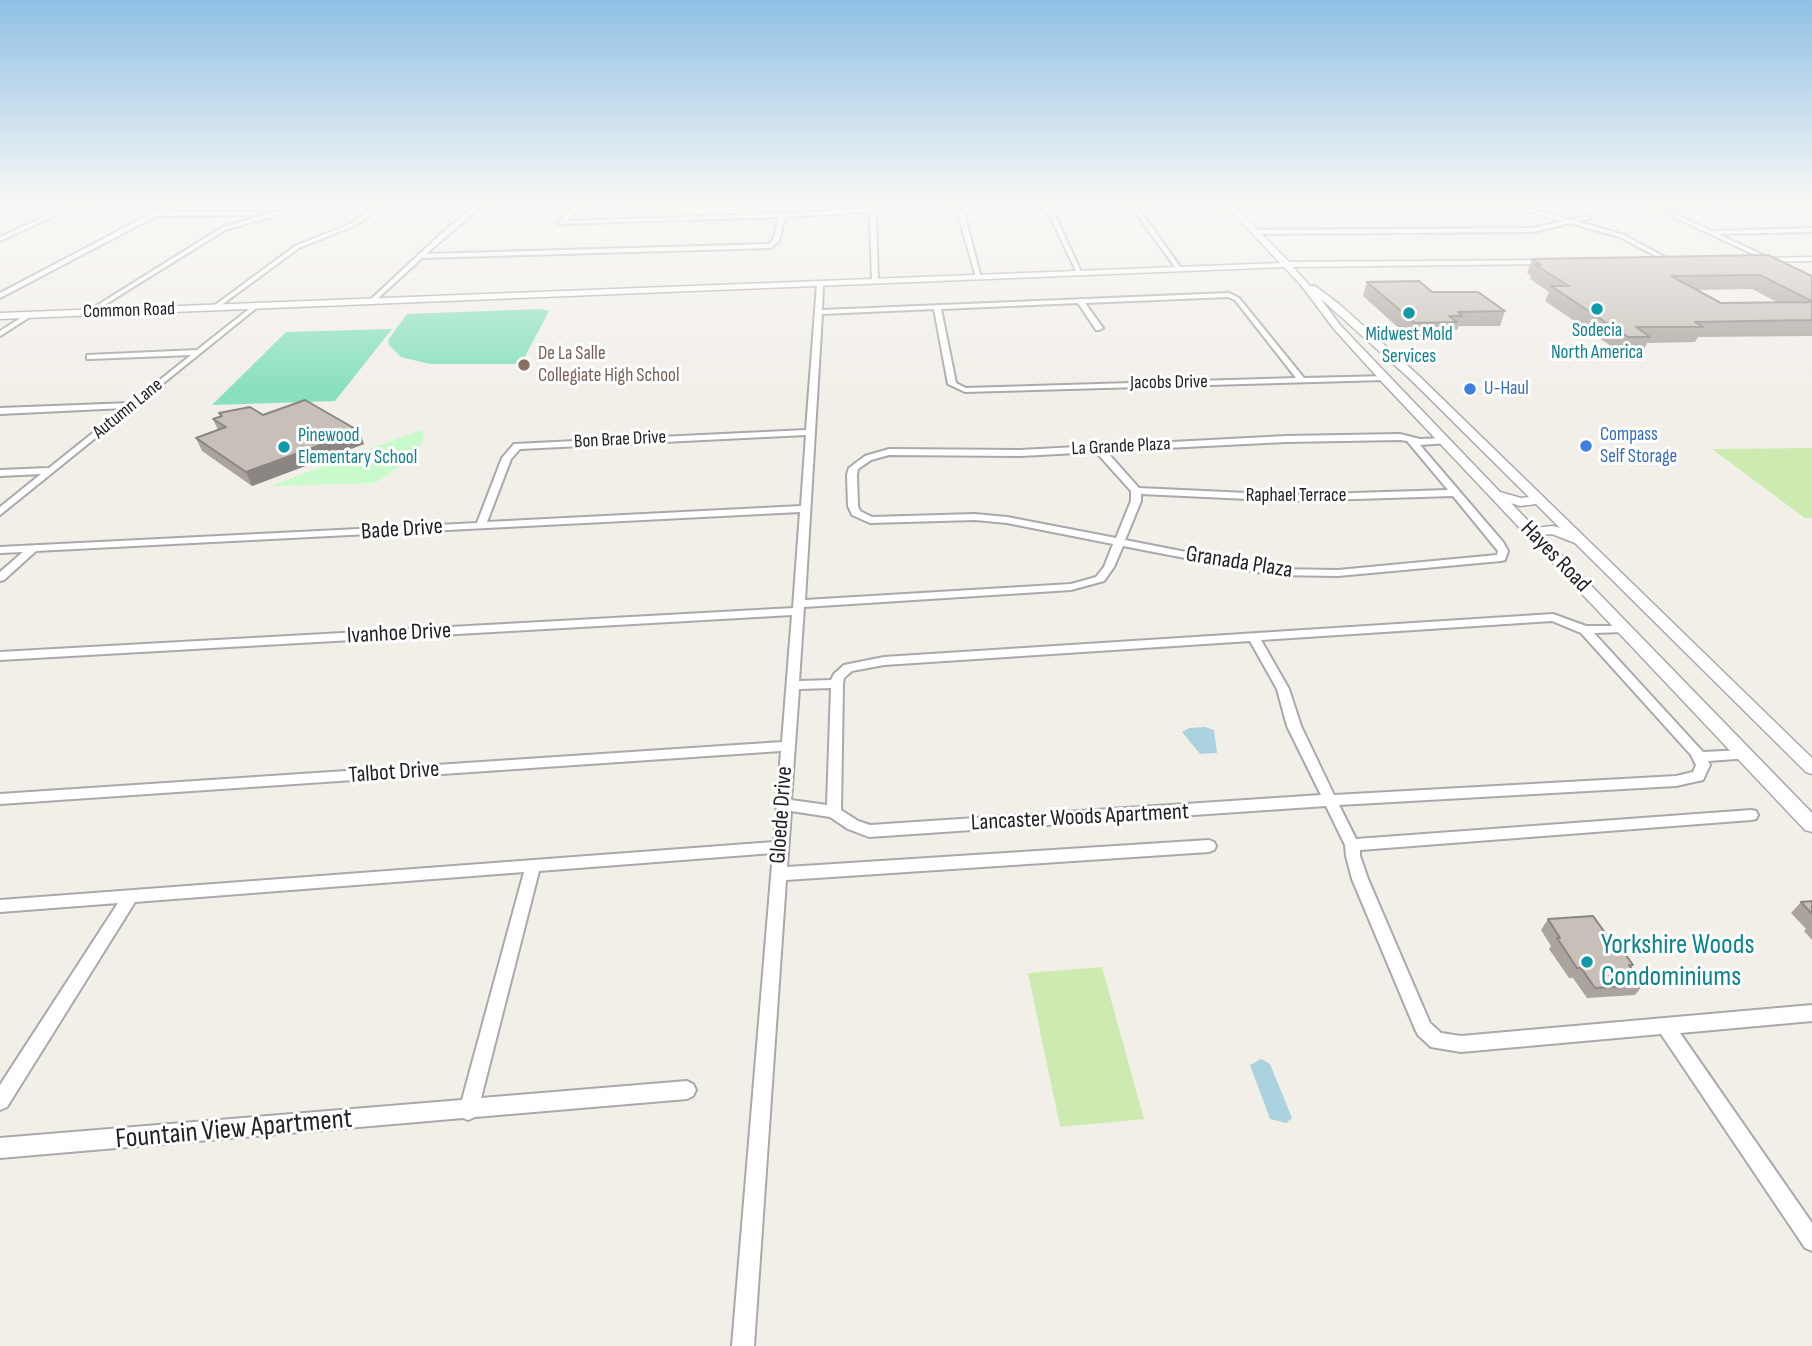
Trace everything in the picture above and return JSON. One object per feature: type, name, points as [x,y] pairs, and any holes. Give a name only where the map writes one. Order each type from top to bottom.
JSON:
[{"type":"street","points":[[0,296],[59,265]]},
{"type":"street","points":[[88,313],[165,265]]},
{"type":"street","points":[[214,307],[272,265]]},
{"type":"street","points":[[372,301],[411,265]]},
{"type":"street","points":[[875,265],[875,281]]},
{"type":"street","points":[[976,265],[979,277]]},
{"type":"street","points":[[1076,265],[1080,273]]},
{"type":"street","points":[[1176,265],[1179,269]]},
{"type":"street","name":"Common Road","points":[[0,316],[1269,265]]},
{"type":"street","name":"Hayes Road","points":[[1287,265],[1384,379],[1812,825]]},
{"type":"street","points":[[1780,265],[1791,270]]},
{"type":"street","name":"Hayes Road","points":[[1304,283],[1330,301],[1359,327],[1812,768]]},
{"type":"street","name":"Gloede Drive","points":[[743,1346],[799,607],[820,284]]},
{"type":"street","points":[[820,312],[1229,295],[1237,299],[1302,380]]},
{"type":"street","points":[[1080,301],[1099,328]]},
{"type":"street","name":"Autumn Lane","points":[[0,512],[256,306]]},
{"type":"street","points":[[937,307],[954,387]]},
{"type":"street","points":[[0,334],[29,314]]},
{"type":"street","points":[[1338,327],[1359,327]]},
{"type":"street","points":[[90,357],[198,352]]},
{"type":"street","name":"Jacobs Drive","points":[[954,387],[1000,389],[1384,379]]},
{"type":"street","points":[[0,411],[132,405]]},
{"type":"street","name":"Bon Brae Drive","points":[[481,525],[507,458],[517,446],[811,432]]},
{"type":"street","name":"La Grande Plaza","points":[[852,486],[854,468],[860,462],[889,452],[1000,454],[1276,439],[1410,439],[1419,442],[1442,438]]},
{"type":"street","name":"Granada Plaza","points":[[852,486],[856,513],[870,520],[993,518],[1273,572],[1351,572],[1501,558],[1503,551],[1499,544],[1410,439]]},
{"type":"street","points":[[1098,448],[1136,491],[1134,509],[1119,542]]},
{"type":"street","points":[[0,473],[51,471]]},
{"type":"street","name":"Raphael Terrace","points":[[1136,491],[1291,498],[1456,493]]},
{"type":"street","points":[[1492,492],[1515,502],[1539,500]]},
{"type":"street","name":"Bade Drive","points":[[0,550],[804,509]]},
{"type":"street","points":[[1531,532],[1553,530],[1583,543]]},
{"type":"street","name":"Ivanhoe Drive","points":[[0,656],[799,607],[1071,587],[1093,583],[1105,574],[1119,542]]},
{"type":"street","points":[[0,578],[32,549]]},
{"type":"street","points":[[834,811],[837,684],[838,677],[848,668],[884,661],[1536,617],[1567,620],[1585,630],[1701,757],[1745,755]]},
{"type":"street","points":[[1585,630],[1623,628]]},
{"type":"street","points":[[1254,637],[1283,689],[1294,726],[1352,845],[1354,864],[1424,1029],[1437,1041],[1461,1044],[1812,1013]]},
{"type":"street","points":[[793,685],[837,684]]},
{"type":"street","name":"Talbot Drive","points":[[0,799],[788,746]]},
{"type":"street","name":"Lancaster Woods Apartment","points":[[783,805],[834,811],[853,825],[882,832],[1331,800],[1676,781],[1701,773],[1701,757]]},
{"type":"street","points":[[1352,845],[1751,815]]},
{"type":"street","points":[[778,874],[1209,846]]},
{"type":"street","points":[[0,906],[780,847]]},
{"type":"street","points":[[468,1111],[533,866]]},
{"type":"street","points":[[0,1101],[131,896]]},
{"type":"street","points":[[1665,1026],[1812,1241]]},
{"type":"street","name":"Fountain View Apartment","points":[[0,1148],[468,1111],[687,1090]]},
{"type":"green space","points":[[541,309],[549,311],[521,364],[430,364],[401,357],[389,345],[388,340],[407,314]]},
{"type":"green space","points":[[392,329],[335,401],[212,405],[286,332]]},
{"type":"green space","points":[[421,430],[424,434],[422,443],[406,462],[375,483],[271,486]]},
{"type":"green space","points":[[1812,448],[1812,518],[1805,518],[1712,449]]},
{"type":"green space","points":[[1102,967],[1144,1119],[1060,1127],[1028,973]]},
{"type":"water","points":[[1205,727],[1214,730],[1217,753],[1200,754],[1182,732],[1189,728]]},
{"type":"water","points":[[1261,1059],[1270,1064],[1292,1118],[1286,1123],[1270,1119],[1250,1065]]},
{"type":"building","points":[[1535,265],[1789,265],[1812,276],[1812,301],[1760,275],[1671,276],[1721,303],[1812,302],[1812,320],[1695,322],[1703,327],[1636,327],[1650,337],[1628,337],[1551,286],[1569,286]]},
{"type":"building","points":[[1419,281],[1432,292],[1478,292],[1505,311],[1458,312],[1462,316],[1449,316],[1457,322],[1415,323],[1367,282]]},
{"type":"building","name":"Pinewood Elementary School","points":[[305,400],[359,431],[246,472],[196,438],[226,427],[213,419],[222,416],[219,413],[250,407],[263,415]]},
{"type":"building","points":[[1812,901],[1812,914],[1801,902]]},
{"type":"building","name":"Yorkshire Woods Condominiums","points":[[1593,916],[1606,934],[1611,934],[1633,965],[1629,965],[1643,985],[1595,988],[1581,968],[1577,968],[1548,919]]},
{"type":"place","name":"Sodecia North America","points":[[1597,309]]},
{"type":"place","name":"Midwest Mold Services","points":[[1409,313]]},
{"type":"place","name":"De La Salle Collegiate High School","points":[[524,365]]},
{"type":"place","name":"U-Haul","points":[[1470,389]]},
{"type":"place","name":"Compass Self Storage","points":[[1586,446]]},
{"type":"place","name":"Pinewood Elementary School","points":[[284,447]]},
{"type":"place","name":"Yorkshire Woods Condominiums","points":[[1587,962]]}]
